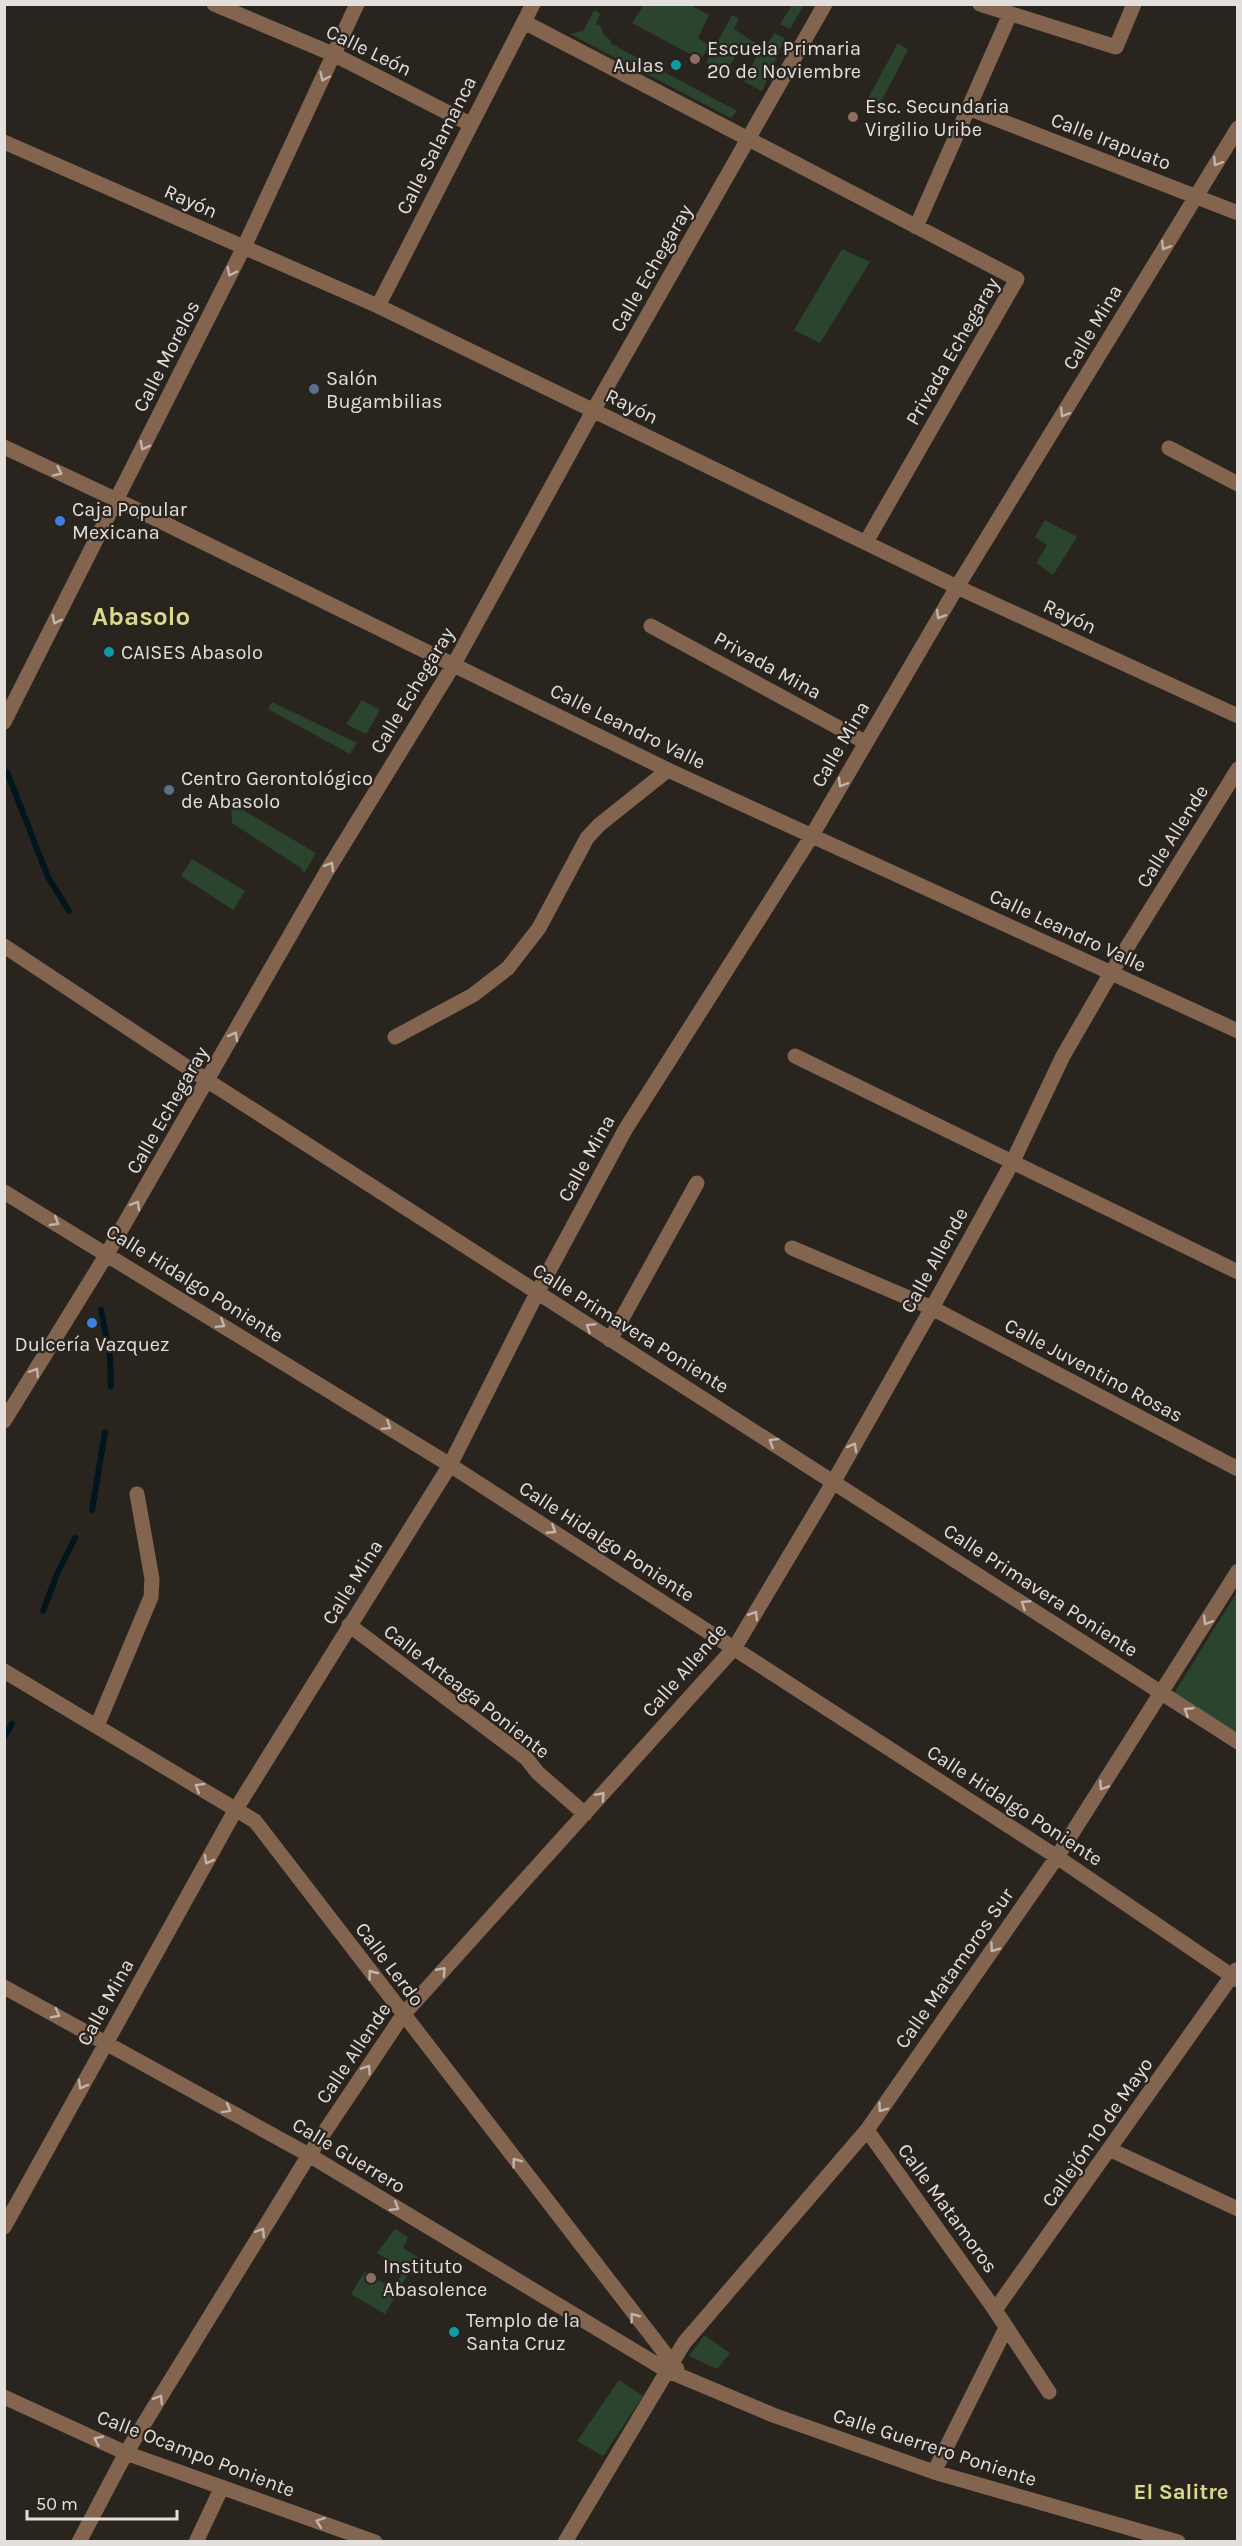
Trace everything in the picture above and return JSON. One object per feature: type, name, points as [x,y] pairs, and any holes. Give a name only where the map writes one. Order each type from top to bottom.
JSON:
[{"type":"street","name":"Calle León","points":[[214,4],[335,55],[470,124]]},
{"type":"street","name":"Calle Morelos","points":[[4,722],[244,247],[357,4]]},
{"type":"street","name":"Calle Salamanca","points":[[378,306],[533,4]]},
{"type":"street","name":"Calle Echegaray","points":[[4,1421],[107,1254],[327,871],[454,664],[593,411],[825,4]]},
{"type":"street","points":[[980,4],[1116,47],[1134,4]]},
{"type":"street","points":[[916,227],[1010,14]]},
{"type":"street","name":"Privada Echegaray","points":[[524,22],[1017,279],[866,542]]},
{"type":"street","name":"Calle Irapuato","points":[[968,108],[1238,213]]},
{"type":"street","name":"Calle Mina","points":[[4,2227],[236,1809],[450,1465],[537,1293],[625,1130],[811,837],[957,587],[1238,128]]},
{"type":"street","name":"Rayón","points":[[4,142],[378,306],[957,587],[1238,716]]},
{"type":"street","name":"Calle Leandro Valle","points":[[4,447],[668,770],[1238,1031]]},
{"type":"street","points":[[1169,448],[1238,484]]},
{"type":"street","name":"Privada Mina","points":[[651,626],[865,742]]},
{"type":"street","points":[[395,1037],[473,995],[508,969],[539,928],[587,838],[599,825],[668,770]]},
{"type":"street","name":"Calle Allende","points":[[79,2541],[126,2452],[309,2155],[403,2015],[735,1647],[834,1481],[932,1308],[1013,1161],[1063,1056],[1111,973],[1238,770]]},
{"type":"street","name":"Calle Primavera Poniente","points":[[4,946],[208,1081],[1238,1742]]},
{"type":"street","points":[[795,1056],[1238,1272]]},
{"type":"street","points":[[610,1340],[697,1183]]},
{"type":"street","name":"Calle Hidalgo Poniente","points":[[4,1192],[450,1465],[735,1647],[1236,1974]]},
{"type":"street","name":"Calle Juventino Rosas","points":[[792,1248],[932,1308],[1238,1469]]},
{"type":"street","points":[[97,1726],[151,1597],[152,1579],[137,1494]]},
{"type":"street","name":"Calle Matamoros Sur","points":[[565,2541],[684,2343],[757,2255],[867,2130],[1057,1857],[1238,1571]]},
{"type":"street","name":"Calle Arteaga Poniente","points":[[349,1625],[526,1758],[537,1773],[585,1815]]},
{"type":"street","name":"Calle Lerdo","points":[[4,1671],[255,1821],[668,2367]]},
{"type":"street","name":"Callejón 10 de Mayo","points":[[995,2310],[1236,1974]]},
{"type":"street","name":"Calle Guerrero","points":[[4,1987],[106,2041],[309,2155],[668,2367]]},
{"type":"street","name":"Calle Matamoros","points":[[867,2130],[995,2310],[1049,2392]]},
{"type":"street","points":[[1111,2150],[1238,2209]]},
{"type":"street","points":[[934,2472],[1006,2328]]},
{"type":"street","name":"Calle Guerrero Poniente","points":[[668,2367],[685,2378],[773,2415],[934,2472],[1178,2541]]},
{"type":"street","name":"Calle Ocampo Poniente","points":[[4,2397],[126,2452],[375,2541]]},
{"type":"street","points":[[196,2541],[222,2487]]},
{"type":"green space","points":[[644,5],[690,5],[709,15],[698,38],[709,45],[701,60],[632,23]]},
{"type":"green space","points":[[792,5],[804,5],[790,29],[780,24]]},
{"type":"green space","points":[[594,10],[600,14],[596,24],[601,26],[603,34],[611,41],[610,43],[737,111],[731,118],[570,34],[583,31]]},
{"type":"green space","points":[[732,15],[739,19],[734,29],[761,47],[743,43],[727,71],[733,78],[706,63]]},
{"type":"green space","points":[[774,33],[785,38],[762,91],[743,81],[759,52],[753,48],[764,49]]},
{"type":"green space","points":[[898,43],[908,50],[879,106],[867,100]]},
{"type":"green space","points":[[842,249],[870,262],[820,343],[794,330]]},
{"type":"green space","points":[[1045,520],[1077,537],[1053,575],[1036,563],[1047,545],[1035,537]]},
{"type":"green space","points":[[362,700],[380,710],[366,734],[346,724]]},
{"type":"green space","points":[[272,702],[357,743],[350,754],[268,709]]},
{"type":"green space","points":[[231,803],[316,853],[304,874],[301,868],[232,823]]},
{"type":"green space","points":[[192,859],[245,891],[233,910],[181,876]]},
{"type":"green space","points":[[1237,1592],[1237,1735],[1173,1695]]},
{"type":"green space","points":[[395,2229],[408,2237],[403,2248],[418,2257],[385,2314],[351,2294],[365,2271],[393,2289],[404,2270],[377,2253]]},
{"type":"green space","points":[[704,2335],[730,2353],[717,2369],[689,2356]]},
{"type":"green space","points":[[619,2380],[643,2396],[603,2456],[577,2441]]},
{"type":"waterway","points":[[7,772],[48,877],[69,911]]},
{"type":"waterway","points":[[101,1310],[110,1356],[111,1386]]},
{"type":"waterway","points":[[92,1510],[105,1432]]},
{"type":"waterway","points":[[43,1611],[57,1574],[75,1538]]},
{"type":"waterway","points":[[4,1737],[12,1724]]},
{"type":"place","name":"Escuela Primaria 20 de Noviembre","points":[[695,59]]},
{"type":"place","name":"Aulas","points":[[676,65]]},
{"type":"place","name":"Esc. Secundaria Virgilio Uribe","points":[[853,117]]},
{"type":"place","name":"Salón Bugambilias","points":[[314,389]]},
{"type":"place","name":"Caja Popular Mexicana","points":[[60,521]]},
{"type":"place","name":"CAISES Abasolo","points":[[109,652]]},
{"type":"place","name":"Centro Gerontológico de Abasolo","points":[[169,790]]},
{"type":"place","name":"Dulcería Vazquez","points":[[92,1323]]},
{"type":"place","name":"Instituto Abasolence","points":[[371,2278]]},
{"type":"place","name":"Templo de la Santa Cruz","points":[[454,2332]]},
{"type":"district","name":"Abasolo","points":[[141,616]]},
{"type":"district","name":"El Salitre","points":[[1181,2491]]}]
